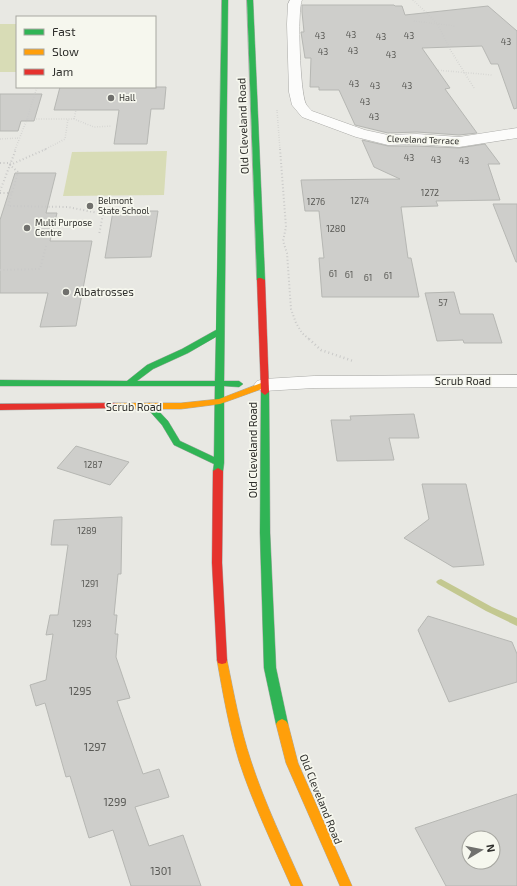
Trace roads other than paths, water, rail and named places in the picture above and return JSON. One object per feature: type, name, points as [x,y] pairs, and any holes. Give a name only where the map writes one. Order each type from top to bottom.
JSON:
[{"type":"main road","name":"Old Cleveland Road","points":[[225,0],[217,563],[218,614],[221,653],[228,697],[240,745],[254,785],[296,886]]},
{"type":"main road","name":"Old Cleveland Road","points":[[250,0],[264,385],[265,533],[270,668],[276,701],[292,763],[306,800],[346,886]]},
{"type":"main road","points":[[128,384],[150,367],[185,351],[220,332]]},
{"type":"main road","name":"Scrub Road","points":[[0,384],[220,383],[264,385]]},
{"type":"main road","name":"Scrub Road","points":[[0,407],[181,406],[220,401],[264,385]]},
{"type":"main road","points":[[149,406],[165,423],[177,443],[219,463]]},
{"type":"street","name":"Cleveland Terrace","points":[[296,0],[294,4],[296,92],[299,105],[307,114],[361,134],[388,140],[417,139],[459,142],[517,133]]},
{"type":"street","name":"Scrub Road","points":[[264,385],[314,382],[517,381]]},
{"type":"waterway","points":[[441,582],[489,609],[517,622]]},
{"type":"place","name":"Hall","points":[[111,98]]},
{"type":"place","name":"Belmont State School","points":[[90,206]]},
{"type":"place","name":"Multi Purpose Centre","points":[[27,228]]},
{"type":"place","name":"Albatrosses","points":[[66,292]]}]
